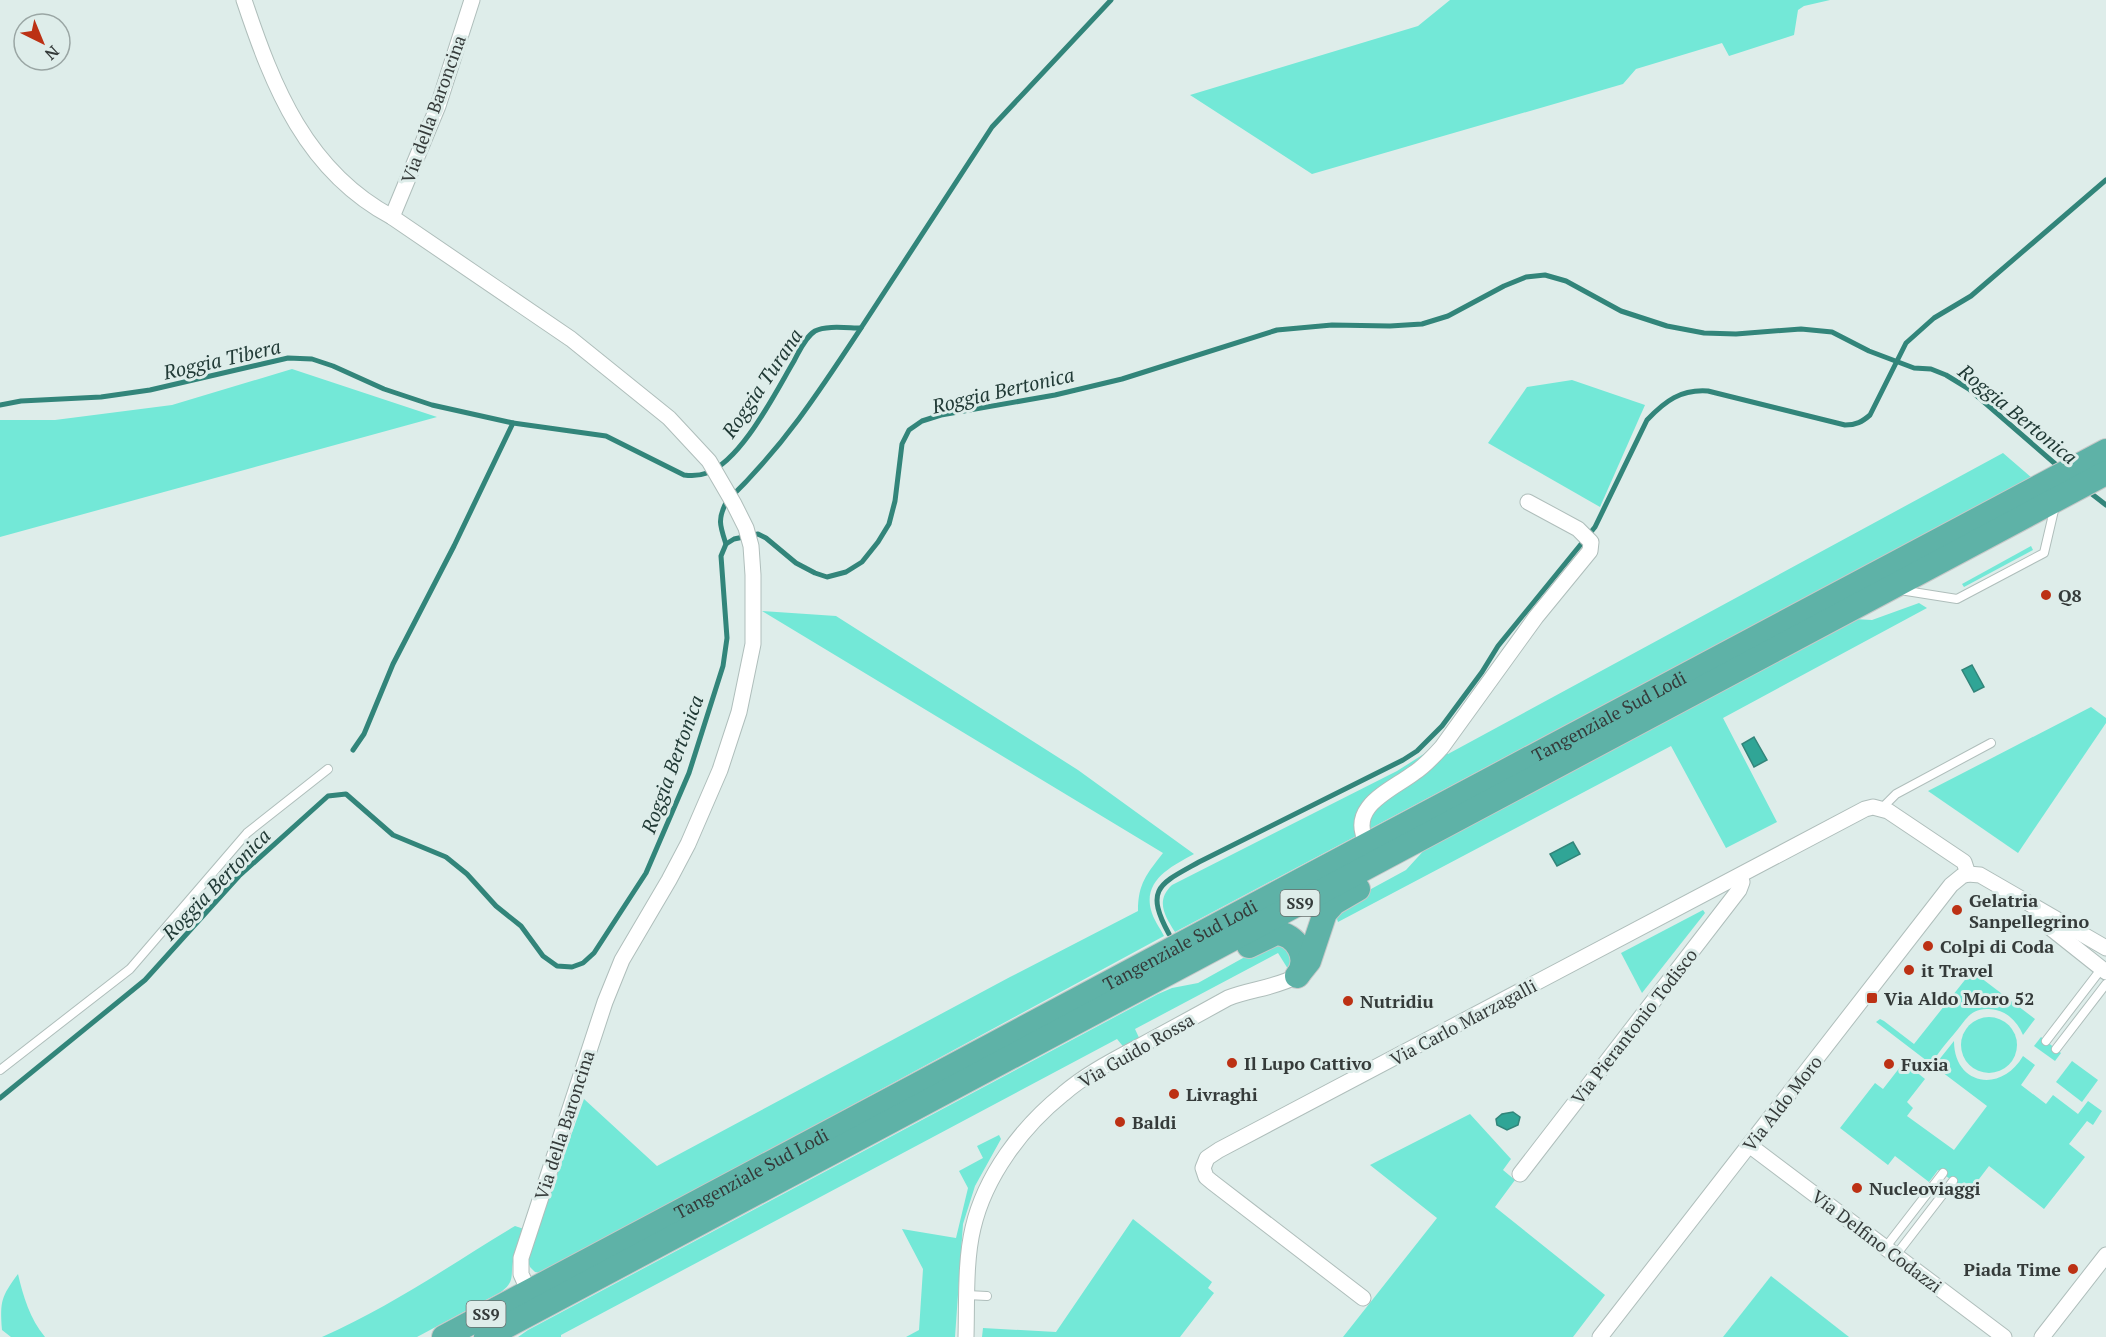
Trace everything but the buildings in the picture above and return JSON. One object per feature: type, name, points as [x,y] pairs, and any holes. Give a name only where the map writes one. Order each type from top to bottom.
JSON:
[{"type":"highway","name":"Tangenziale Sud Lodi","points":[[489,1336],[1889,589],[2101,465]]},
{"type":"highway","name":"Tangenziale Sud Lodi","points":[[444,1337],[1367,843],[2054,494]]},
{"type":"highway","points":[[1297,976],[1310,961],[1329,907],[1342,897],[1393,869],[1406,855],[1414,841]]},
{"type":"highway","points":[[1163,976],[1202,970],[1276,933],[1288,936],[1301,951],[1302,967],[1297,976]]},
{"type":"street","name":"Via della Baroncina","points":[[244,0],[277,90],[303,135],[322,159],[361,198],[571,339],[669,418],[709,461],[746,528],[751,546],[754,585],[753,644],[736,721],[720,770],[688,844],[622,960],[605,1002],[523,1250],[521,1274],[529,1292]]},
{"type":"street","name":"Via della Baroncina","points":[[392,217],[438,106],[472,0]]},
{"type":"street","points":[[1367,843],[1360,826],[1365,812],[1375,801],[1422,767],[1442,747],[1536,617],[1590,551],[1588,538],[1528,502]]},
{"type":"street","points":[[1882,808],[1959,858],[1964,862],[1968,874],[1980,875],[2104,970]]},
{"type":"street","name":"Via Carlo Marzagalli","points":[[1363,1299],[1206,1177],[1203,1168],[1207,1158],[1229,1144],[1865,809],[1882,808]]},
{"type":"street","name":"Via Aldo Moro","points":[[1600,1337],[1951,885],[1968,874]]},
{"type":"street","name":"Via Pierantonio Todisco","points":[[1520,1174],[1739,890],[1742,882],[1740,876]]},
{"type":"street","points":[[1997,887],[2106,948]]},
{"type":"street","name":"Via Guido Rossa","points":[[966,1337],[972,1229],[988,1187],[1015,1143],[1054,1102],[1091,1073],[1228,998],[1247,991],[1282,984],[1297,976]]},
{"type":"street","name":"Via Delfino Codazzi","points":[[1749,1145],[2004,1337]]},
{"type":"street","points":[[2042,1337],[2106,1255]]},
{"type":"lane","points":[[1889,589],[1957,598],[2044,553],[2054,494]]},
{"type":"lane","points":[[1882,808],[1896,794],[1991,744]]},
{"type":"lane","points":[[0,1070],[130,969],[247,833],[328,769]]},
{"type":"lane","points":[[2046,1041],[2104,970]]},
{"type":"lane","points":[[2056,1049],[2106,984]]},
{"type":"lane","points":[[1891,1251],[1943,1173]]},
{"type":"lane","points":[[1891,1251],[1953,1181]]},
{"type":"lane","points":[[968,1294],[987,1296]]},
{"type":"shaded area","points":[[1450,0],[1830,0],[1804,6],[1798,10],[1794,35],[1729,56],[1722,43],[1636,69],[1623,84],[1312,174],[1190,95],[1418,26]]},
{"type":"shaded area","points":[[292,369],[437,417],[0,537],[0,420],[55,420],[172,405]]},
{"type":"shaded area","points":[[1572,380],[1645,405],[1600,507],[1488,443],[1527,387]]},
{"type":"shaded area","points":[[2003,453],[2032,478],[1175,932],[1168,920],[1163,903],[1172,885],[1397,771],[1427,752],[1444,750],[1448,754]]},
{"type":"shaded area","points":[[2031,546],[2033,550],[1964,587],[1962,584]]},
{"type":"shaded area","points":[[1919,603],[1927,608],[1723,718],[1777,822],[1726,848],[1671,746],[1338,922],[1336,916],[1349,901],[1406,870],[1427,847],[1854,619],[1872,620]]},
{"type":"shaded area","points":[[762,611],[836,616],[1078,770],[1194,854],[1161,875],[1151,890],[1151,910],[1164,936],[548,1270],[541,1273],[535,1272],[527,1259],[584,1099],[657,1166],[1138,911],[1142,886],[1148,873],[1163,853]]},
{"type":"shaded area","points":[[1972,665],[1984,687],[1974,692],[1962,670]]},
{"type":"shaded area","points":[[2091,707],[2106,718],[2106,723],[2018,853],[1928,791]]},
{"type":"shaded area","points":[[1754,737],[1767,760],[1754,767],[1742,744]]},
{"type":"shaded area","points":[[1573,842],[1580,854],[1557,866],[1550,854]]},
{"type":"shaded area","points":[[1703,910],[1705,913],[1642,993],[1621,953]]},
{"type":"shaded area","points":[[1282,942],[1294,960],[1288,969],[1278,953],[1135,1029],[1141,1042],[1126,1050],[1117,1039],[561,1337],[518,1337],[1158,994],[1172,988],[1198,983],[1270,943]]},
{"type":"shaded area","points":[[1972,971],[2035,1019],[2023,1035],[2016,1023],[2005,1013],[1988,1009],[1975,1011],[1966,1018],[1931,1064],[1876,1022],[1880,1019],[1884,1021],[1914,1044]]},
{"type":"shaded area","points":[[1983,1017],[1995,1017],[2005,1021],[2013,1029],[2017,1045],[2013,1061],[2005,1069],[1995,1073],[1983,1073],[1973,1069],[1965,1061],[1961,1051],[1961,1039],[1965,1029],[1973,1021]]},
{"type":"shaded area","points":[[2041,1037],[2061,1053],[2055,1061],[2034,1046]]},
{"type":"shaded area","points":[[1954,1041],[1956,1056],[1970,1075],[1992,1080],[2014,1068],[2023,1056],[2035,1065],[2021,1085],[2046,1104],[2053,1095],[2078,1114],[2088,1101],[2102,1111],[2093,1125],[2087,1121],[2069,1144],[2085,1157],[2044,1209],[1989,1166],[1963,1200],[1953,1192],[1958,1185],[1938,1170],[1929,1182],[1895,1156],[1888,1165],[1840,1128],[1875,1083],[1883,1089],[1904,1062],[1925,1079],[1907,1102],[1913,1108],[1907,1116],[1954,1150],[1987,1106],[1934,1066]]},
{"type":"shaded area","points":[[2072,1061],[2098,1080],[2082,1102],[2056,1082]]},
{"type":"shaded area","points":[[1513,1112],[1520,1117],[1518,1125],[1507,1130],[1497,1125],[1496,1119],[1502,1114]]},
{"type":"shaded area","points":[[1470,1114],[1511,1159],[1503,1170],[1515,1180],[1495,1207],[1605,1295],[1573,1337],[1343,1337],[1437,1218],[1370,1165]]},
{"type":"shaded area","points":[[999,1135],[1001,1139],[975,1186],[963,1224],[955,1337],[906,1337],[919,1330],[923,1269],[902,1229],[956,1238],[968,1188],[959,1171],[983,1158],[977,1146]]},
{"type":"shaded area","points":[[1133,1219],[1212,1282],[1208,1288],[1214,1293],[1180,1337],[982,1337],[983,1328],[1056,1332]]},
{"type":"shaded area","points":[[515,1226],[524,1229],[514,1258],[511,1280],[501,1292],[417,1337],[322,1337],[396,1299]]},
{"type":"shaded area","points":[[18,1274],[28,1307],[45,1337],[11,1337],[2,1330],[3,1300]]},
{"type":"shaded area","points":[[1771,1276],[1849,1337],[1723,1337]]},
{"type":"waterway","name":"Roggia Turana","points":[[353,750],[364,734],[393,664],[454,546],[513,423],[606,436],[684,475],[696,476],[720,466],[745,440],[811,334],[825,328],[861,328],[992,127],[1111,0]]},
{"type":"waterway","points":[[1169,934],[1162,919],[1157,897],[1166,882],[1199,862],[1403,760],[1417,751],[1442,726],[1482,672],[1498,646],[1595,527],[1647,420],[1660,407],[1682,394],[1708,391],[1845,425],[1861,421],[1870,415],[1906,343],[1934,318],[1971,296],[2106,180]]},
{"type":"waterway","name":"Roggia Bertonica","points":[[0,1098],[145,980],[239,876],[328,796],[346,794],[393,835],[446,857],[467,874],[496,906],[521,926],[543,956],[557,966],[572,967],[583,963],[594,953],[646,873],[689,773],[723,666],[727,638],[721,556],[726,544],[734,539],[758,534],[796,563],[815,573],[827,577],[846,572],[862,562],[889,524],[895,501],[902,444],[909,430],[922,421],[941,415],[1055,395],[1122,379],[1277,330],[1332,325],[1422,324],[1448,316],[1526,277],[1545,275],[1566,281],[1621,311],[1667,326],[1704,333],[1736,334],[1801,329],[1832,332],[1869,351],[1914,368],[1931,369],[1969,389],[2060,468]]},
{"type":"waterway","points":[[726,544],[720,522],[727,501],[783,439],[815,397],[861,328]]},
{"type":"waterway","name":"Roggia Tibera","points":[[0,405],[21,401],[101,397],[150,390],[288,358],[312,359],[384,389],[432,405],[513,423]]},
{"type":"waterway","name":"Roggia Bertonica","points":[[2088,491],[2106,505]]},
{"type":"place","name":"Q8","points":[[2046,595]]},
{"type":"place","name":"Gelatria Sanpellegrino","points":[[1957,910]]},
{"type":"place","name":"Colpi di Coda","points":[[1928,946]]},
{"type":"place","name":"it Travel","points":[[1909,970]]},
{"type":"place","name":"Via Aldo Moro 52","points":[[1872,998]]},
{"type":"place","name":"Nutridiu","points":[[1348,1001]]},
{"type":"place","name":"Il Lupo Cattivo","points":[[1232,1063]]},
{"type":"place","name":"Fuxia","points":[[1889,1064]]},
{"type":"place","name":"Livraghi","points":[[1174,1094]]},
{"type":"place","name":"Baldi","points":[[1120,1122]]},
{"type":"place","name":"Nucleoviaggi","points":[[1857,1188]]},
{"type":"place","name":"Piada Time","points":[[2073,1269]]}]
